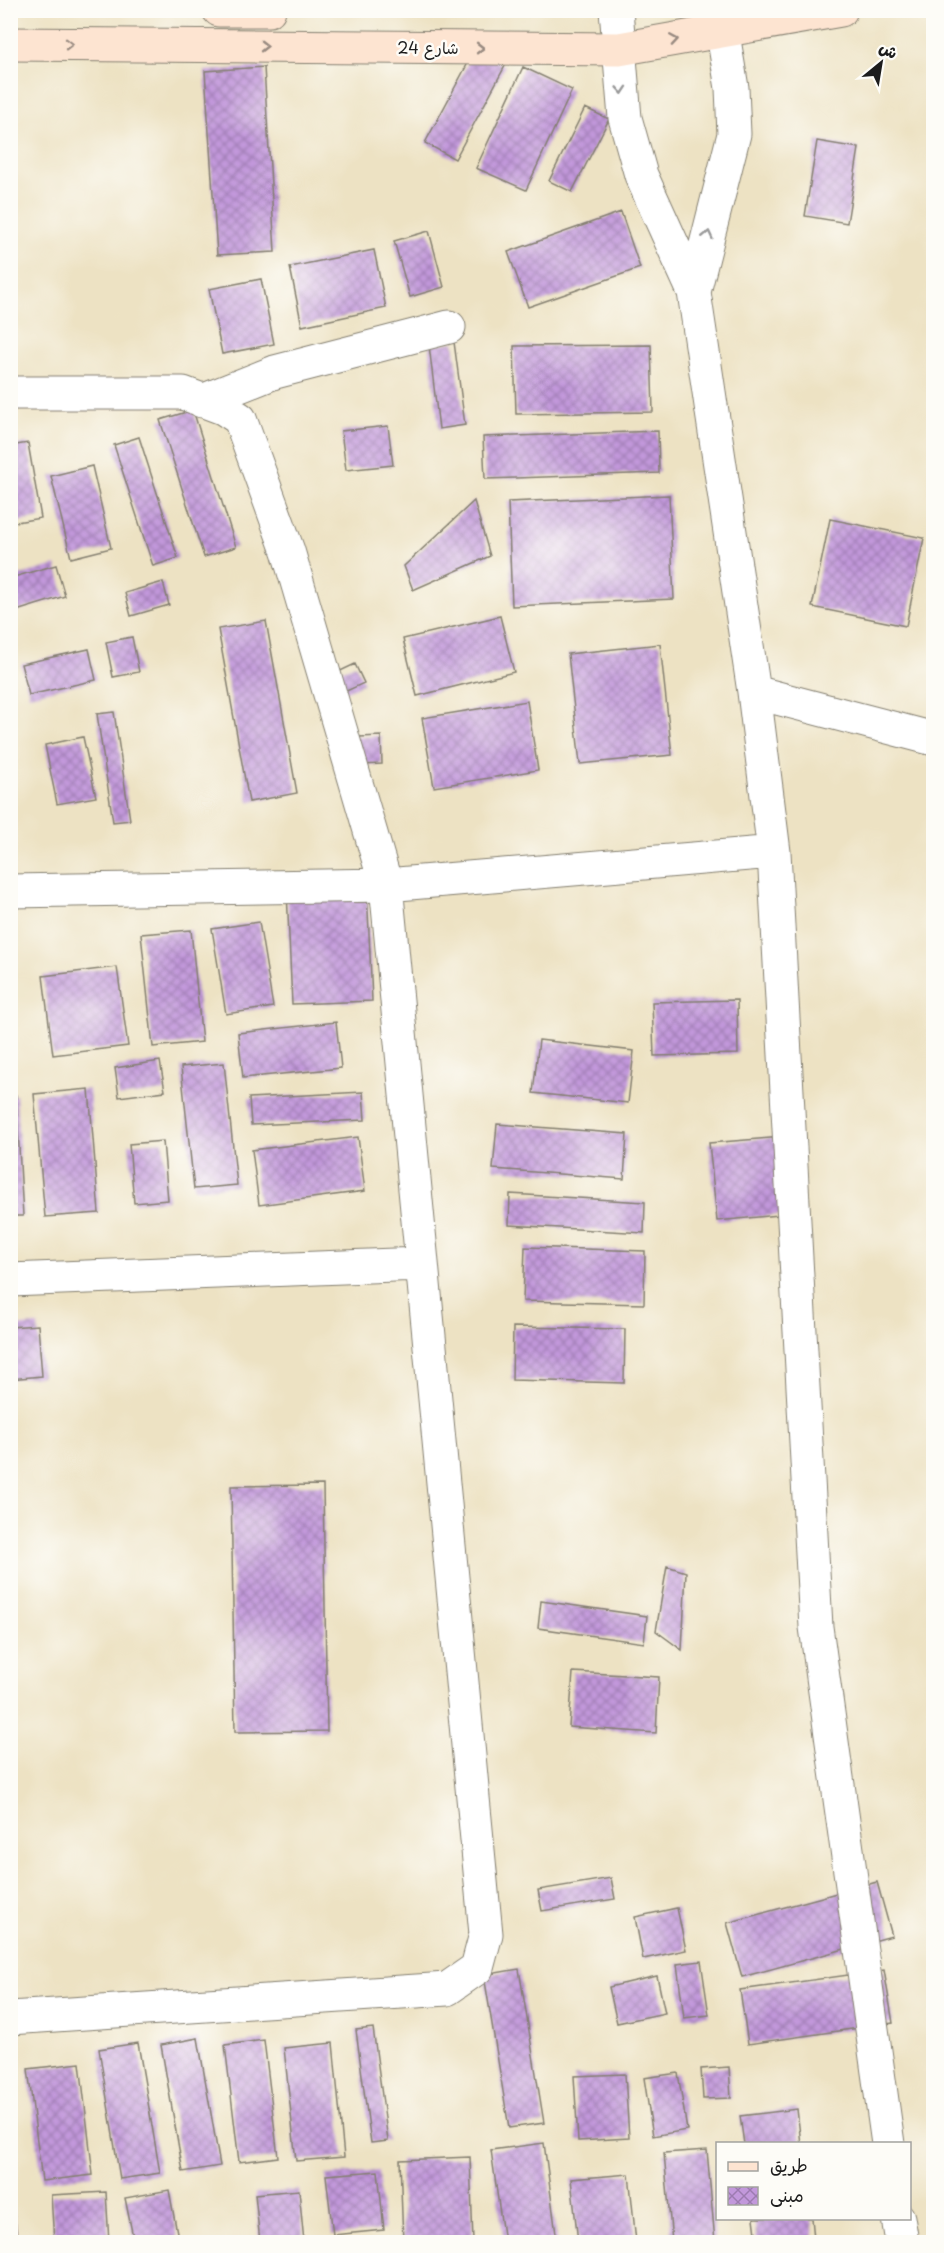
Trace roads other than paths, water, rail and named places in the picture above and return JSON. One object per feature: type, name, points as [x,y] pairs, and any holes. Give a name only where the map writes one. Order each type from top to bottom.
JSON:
[{"type":"street","points":[[219,10],[269,10]]},
{"type":"street","points":[[616,10],[625,117],[641,175],[694,292],[754,692],[774,852],[816,1627],[888,2142]]},
{"type":"street","name":"شارع 24","points":[[10,44],[619,49],[721,21],[842,10]]},
{"type":"street","points":[[694,292],[734,134],[732,88],[721,21]]},
{"type":"street","points":[[202,401],[275,372],[448,327]]},
{"type":"street","points":[[10,393],[183,393],[223,408],[240,419],[288,551],[386,885],[420,1264],[486,1934],[477,1968],[447,1989],[10,2018]]},
{"type":"street","points":[[754,692],[933,739]]},
{"type":"street","points":[[10,891],[386,885],[774,852]]},
{"type":"street","points":[[10,1280],[420,1264]]},
{"type":"street","points":[[898,2220],[902,2242]]}]
